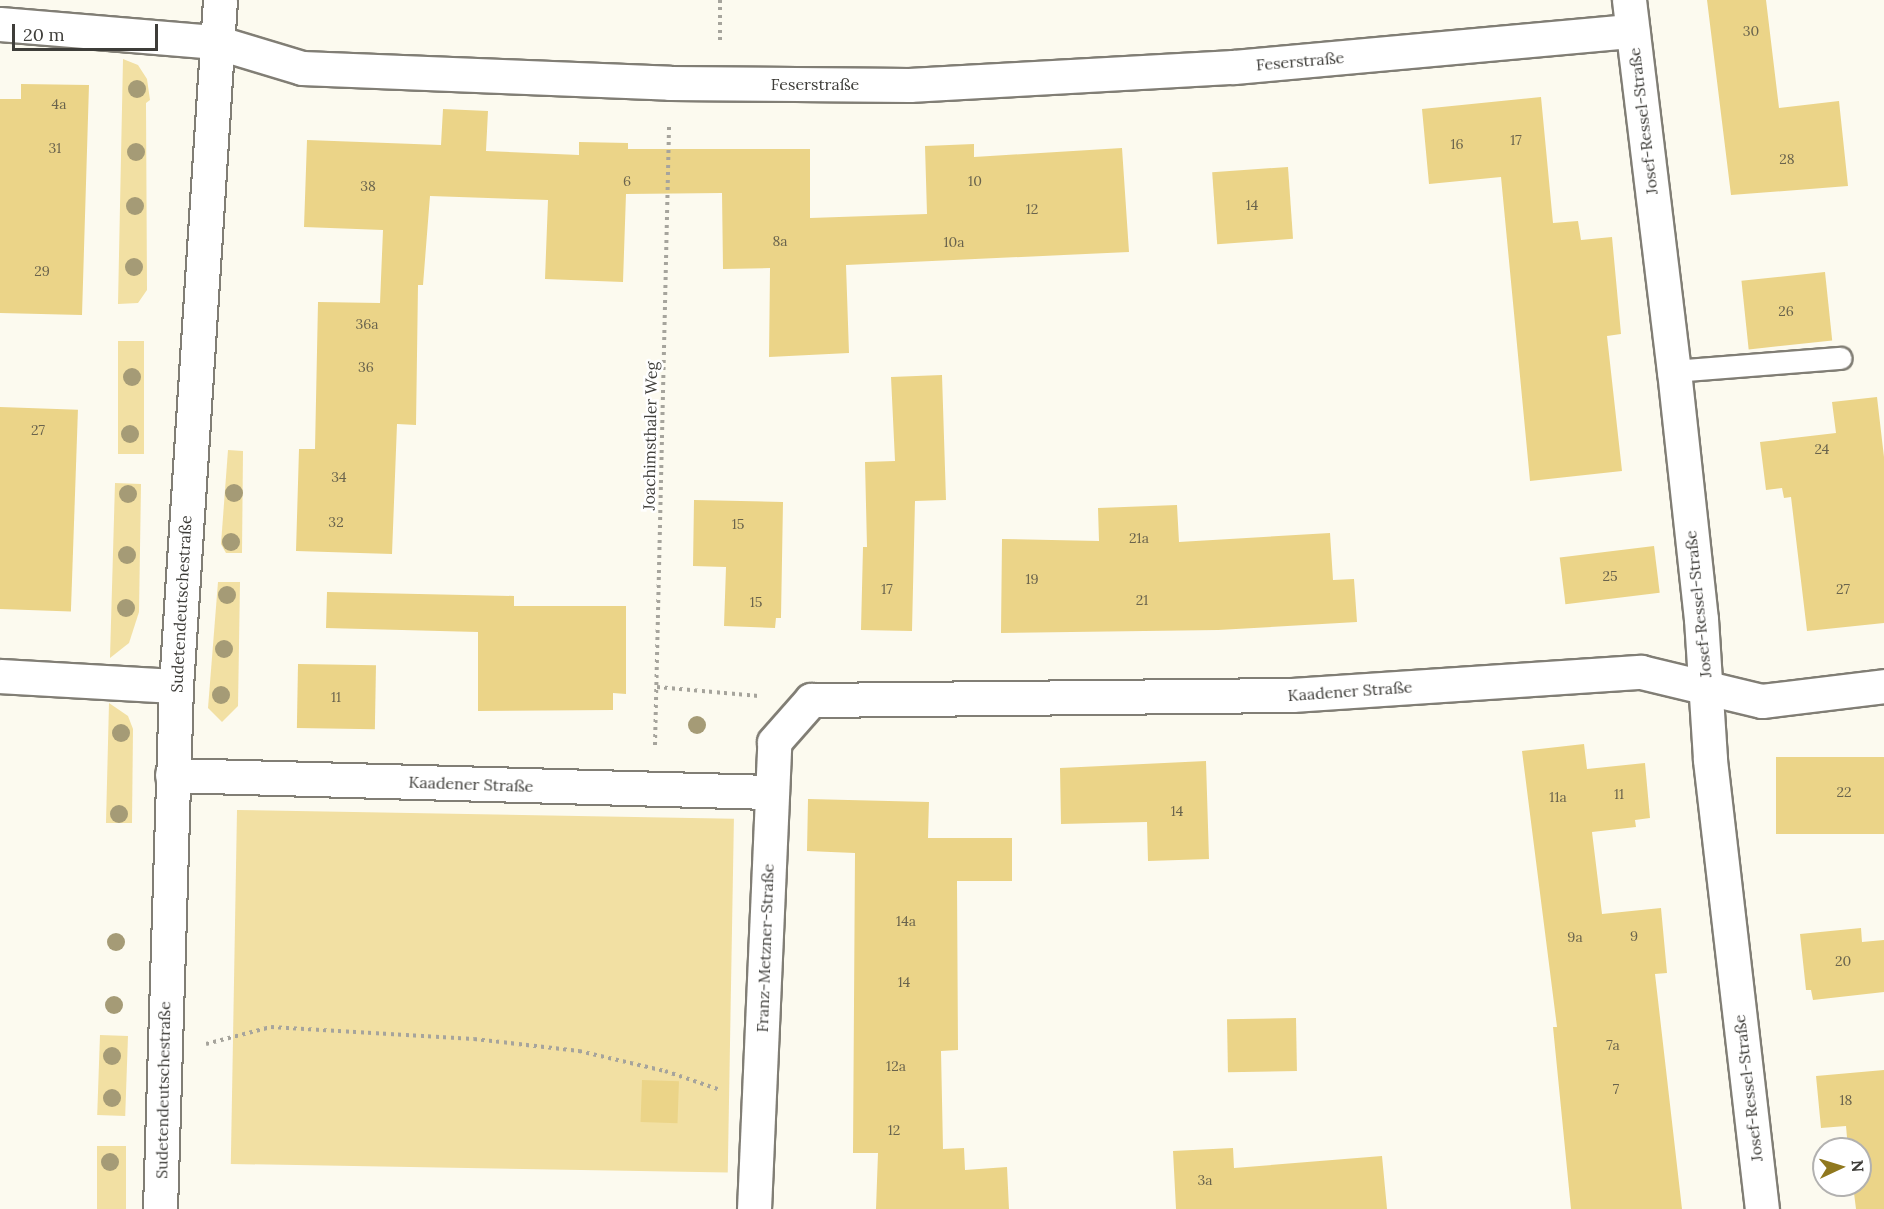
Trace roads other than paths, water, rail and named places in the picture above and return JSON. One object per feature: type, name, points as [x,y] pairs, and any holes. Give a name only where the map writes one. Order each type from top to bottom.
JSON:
[{"type":"street","name":"Sudetendeutschestraße","points":[[160,1209],[176,686],[220,0]]},
{"type":"street","name":"Feserstraße","points":[[0,24],[216,42],[302,68],[670,83],[909,85],[1234,67],[1630,16]]},
{"type":"street","name":"Josef-Ressel-Straße","points":[[1630,16],[1674,372],[1706,686],[1710,760],[1762,1209]]},
{"type":"street","name":"Kaadener Straße","points":[[811,700],[1292,695],[1641,672],[1762,701],[1884,686]]},
{"type":"street","points":[[0,676],[176,686]]},
{"type":"street","name":"Franz-Metzner-Straße","points":[[754,1209],[774,741],[811,700]]},
{"type":"street","name":"Kaadener Straße","points":[[172,776],[771,792]]},
{"type":"lane","points":[[1674,372],[1840,358]]}]
